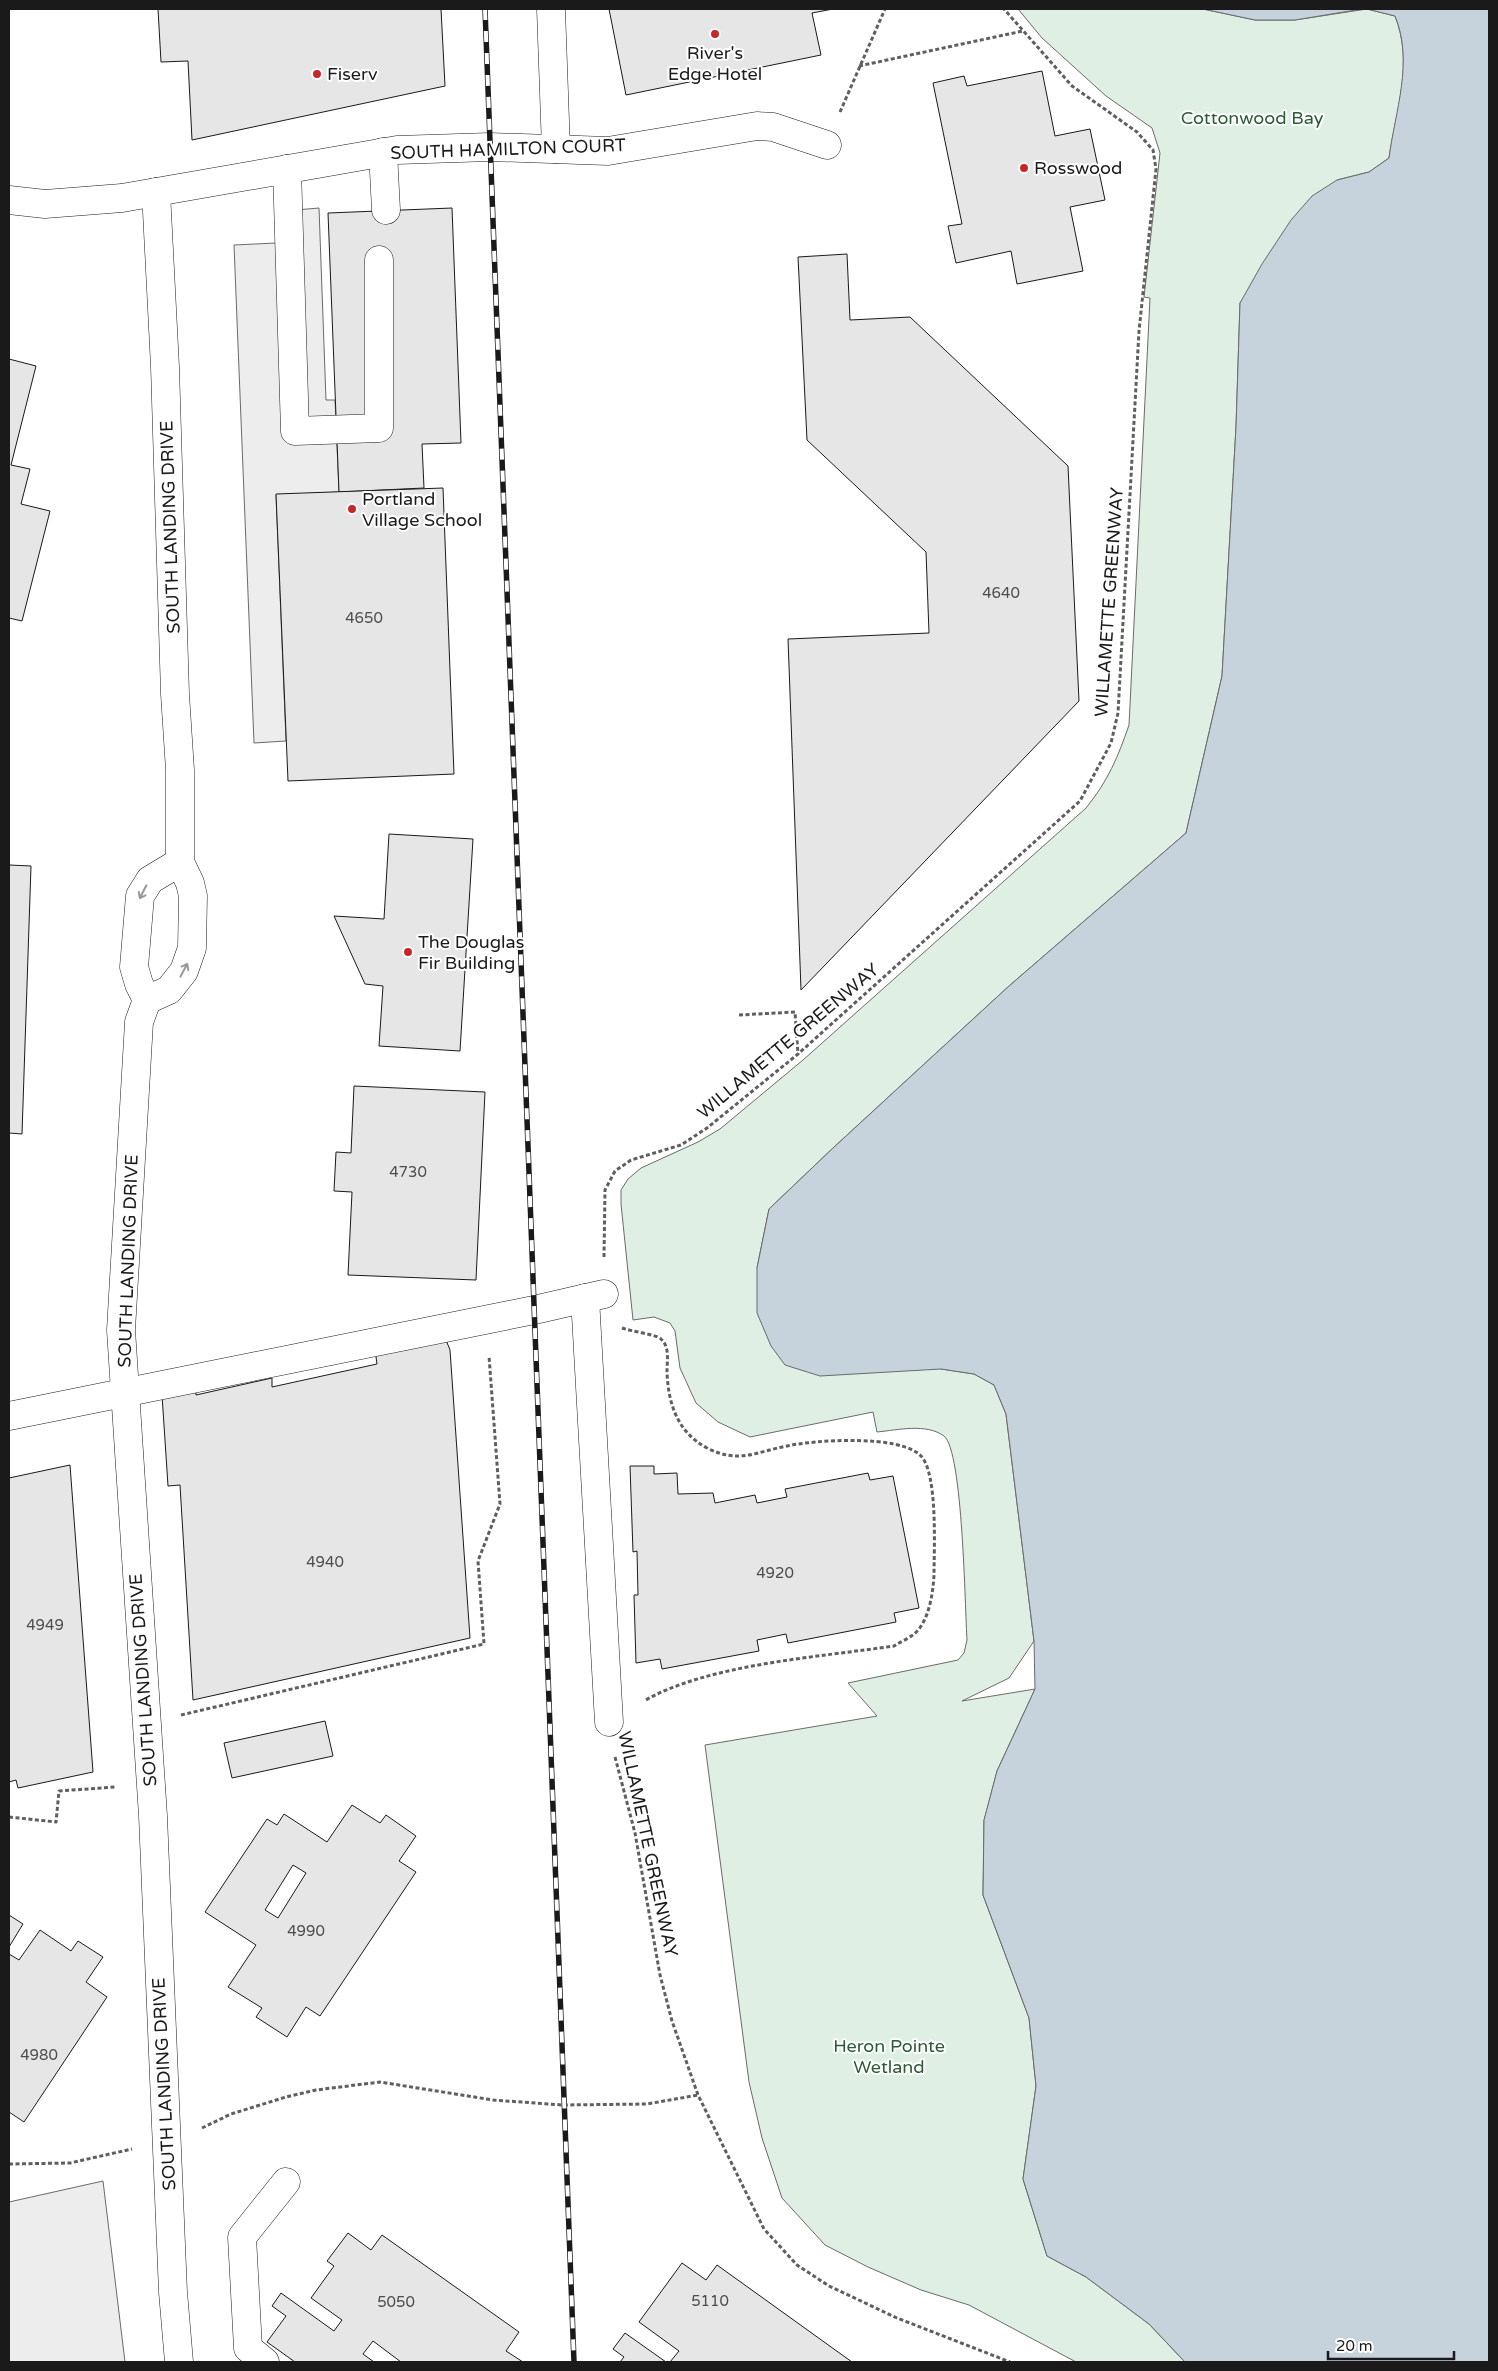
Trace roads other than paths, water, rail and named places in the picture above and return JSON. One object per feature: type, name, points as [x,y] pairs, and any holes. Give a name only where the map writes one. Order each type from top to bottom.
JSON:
[{"type":"street","points":[[551,9],[556,149]]},
{"type":"street","name":"SOUTH HAMILTON COURT","points":[[9,200],[45,204],[73,203],[156,192],[383,152],[490,147],[608,150],[757,126],[773,127],[827,145]]},
{"type":"street","points":[[383,152],[386,210]]},
{"type":"street","points":[[287,170],[295,431],[379,428],[379,260]]},
{"type":"street","name":"SOUTH LANDING DRIVE","points":[[156,192],[165,357],[180,770],[180,862],[190,883],[193,896],[192,948],[189,960],[179,979],[169,990],[148,1000],[138,1022],[121,1330],[151,1785],[173,2292],[178,2362]]},
{"type":"street","points":[[148,1000],[138,984],[134,967],[140,896],[150,880],[180,862]]},
{"type":"street","points":[[9,1416],[594,1296],[608,1722]]},
{"type":"street","points":[[266,2362],[248,2348],[242,2237],[286,2182]]},
{"type":"railway","points":[[485,9],[574,2362]]},
{"type":"place","name":"River's Edge Hotel","points":[[715,34]]},
{"type":"place","name":"Fiserv","points":[[317,74]]},
{"type":"place","name":"Rosswood","points":[[1024,168]]},
{"type":"place","name":"Portland Village School","points":[[352,509]]},
{"type":"place","name":"The Douglas Fir Building","points":[[408,952]]},
{"type":"park label","name":"Cottonwood Bay","points":[[1252,118]]},
{"type":"park label","name":"Heron Pointe Wetland","points":[[889,2056]]}]
